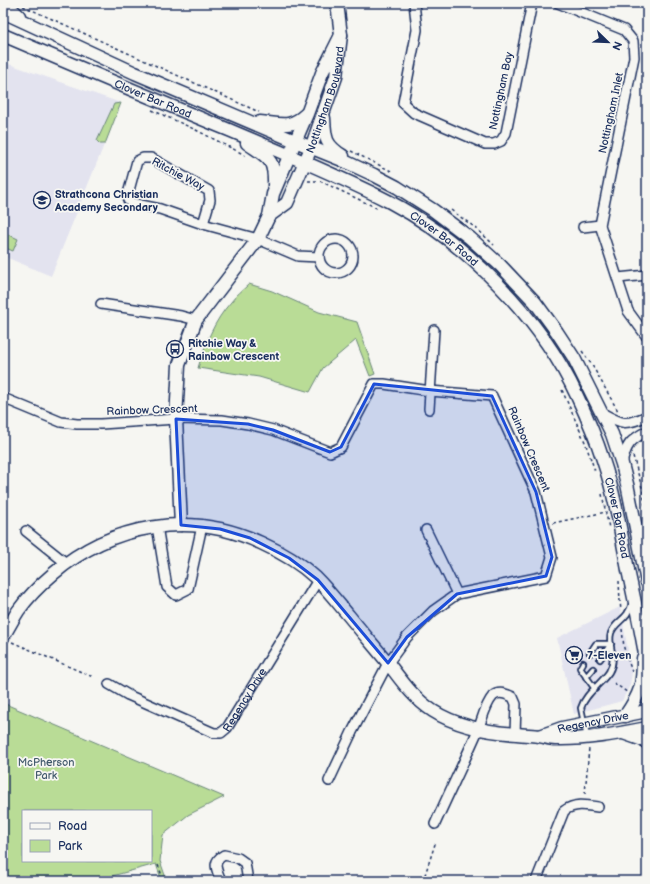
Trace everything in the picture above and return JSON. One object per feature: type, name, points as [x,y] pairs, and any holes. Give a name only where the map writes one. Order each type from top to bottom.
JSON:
[{"type":"main road","points":[[5,3],[24,21]]},
{"type":"main road","name":"Nottingham Boulevard","points":[[305,163],[336,77],[341,35],[337,3]]},
{"type":"main road","name":"Clover Bar Road","points":[[3,12],[135,73],[342,160],[397,187],[433,210],[470,238],[500,265],[534,302],[557,332],[574,358],[612,434],[622,464],[647,582]]},
{"type":"main road","name":"Clover Bar Road","points":[[3,35],[350,182],[392,203],[434,229],[465,253],[495,282],[515,303],[537,330],[562,368],[577,395],[603,460],[615,505],[647,666]]},
{"type":"main road","name":"Nottingham Boulevard","points":[[289,156],[307,114],[322,73],[341,35]]},
{"type":"main road","points":[[323,113],[326,141],[332,149],[374,176]]},
{"type":"main road","points":[[249,121],[288,125],[297,122],[307,114]]},
{"type":"main road","points":[[181,525],[176,419],[179,365],[196,320],[258,239],[269,216],[273,194],[274,170],[270,160],[231,132]]},
{"type":"main road","points":[[273,194],[289,156]]},
{"type":"main road","points":[[269,216],[288,203],[305,163]]},
{"type":"main road","name":"Regency Drive","points":[[7,639],[19,609],[40,585],[66,563],[118,535],[157,526],[202,526],[220,529],[250,538],[275,549],[304,568],[318,580],[401,681],[432,710],[458,724],[478,729],[588,743],[621,733],[647,728]]},
{"type":"main road","points":[[625,716],[636,699],[643,680],[643,644]]},
{"type":"main road","name":"Regency Drive","points":[[540,736],[555,730],[647,711]]},
{"type":"main road","points":[[621,733],[643,740],[647,743]]},
{"type":"street","name":"Nottingham Bay","points":[[414,3],[417,30],[403,103],[414,113],[485,144],[501,142],[506,134],[532,3]]},
{"type":"street","name":"Nottingham Inlet","points":[[558,3],[624,30],[633,40],[634,57],[600,226]]},
{"type":"street","name":"Ritchie Way","points":[[203,224],[210,200],[209,191],[151,158],[143,158],[137,161],[128,194],[128,200],[131,203],[160,209],[203,224],[258,239],[298,256],[319,258]]},
{"type":"street","points":[[583,227],[600,226],[628,310],[647,337]]},
{"type":"street","points":[[618,278],[647,275]]},
{"type":"street","points":[[101,304],[181,316],[196,320]]},
{"type":"street","points":[[429,409],[434,330]]},
{"type":"street","name":"Rainbow Crescent","points":[[3,398],[56,420],[77,424],[101,424],[176,419],[222,420],[248,424],[273,430],[330,452],[341,447],[374,384],[384,384],[430,391],[492,396],[536,492],[552,558],[546,576],[456,594],[433,611],[407,636],[388,664]]},
{"type":"street","points":[[602,413],[620,423],[636,421],[647,416]]},
{"type":"street","points":[[622,464],[625,451],[629,443],[647,431]]},
{"type":"street","points":[[157,526],[167,587],[176,595],[188,589],[202,526]]},
{"type":"street","points":[[426,530],[456,594]]},
{"type":"street","points":[[26,531],[66,563]]},
{"type":"street","name":"Regency Drive","points":[[109,684],[128,695],[214,732],[221,733],[231,721],[318,580]]},
{"type":"street","points":[[329,780],[352,732],[388,664]]},
{"type":"street","points":[[435,824],[487,707],[493,696],[499,693],[513,697],[516,704],[515,734]]},
{"type":"street","points":[[536,881],[564,811],[568,808],[583,804],[598,807]]},
{"type":"street","points":[[221,881],[215,864],[218,858],[224,855],[238,858],[245,863],[248,881]]},
{"type":"lane","points":[[588,743],[580,708],[582,703],[609,672],[613,664],[614,654],[610,636],[616,624],[627,614],[634,596]]},
{"type":"lane","points":[[590,653],[596,644],[611,644]]},
{"type":"lane","points":[[600,659],[611,644]]},
{"type":"lane","points":[[583,663],[580,668],[595,689]]},
{"type":"lane","points":[[586,677],[592,670]]},
{"type":"path","points":[[23,6],[262,113]]},
{"type":"path","points":[[147,108],[251,157]]},
{"type":"path","points":[[305,179],[308,182],[314,180],[320,181],[382,210]]},
{"type":"path","points":[[561,389],[585,442],[596,474]]},
{"type":"path","points":[[632,452],[643,492],[647,521]]},
{"type":"path","points":[[601,493],[610,532]]},
{"type":"path","points":[[544,525],[606,512]]},
{"type":"path","points":[[619,581],[622,612]]},
{"type":"path","points":[[622,625],[624,648],[632,671],[631,678]]},
{"type":"path","points":[[7,639],[93,677]]},
{"type":"path","points":[[614,683],[628,694],[629,689]]},
{"type":"path","points":[[586,794],[588,743]]},
{"type":"path","points":[[423,881],[436,841]]},
{"type":"path","points":[[158,865],[164,881]]},
{"type":"highlighted area","points":[[374,384],[492,396],[536,492],[552,557],[546,576],[457,594],[407,637],[388,663],[318,580],[289,558],[250,538],[220,529],[181,525],[176,419],[248,424],[273,430],[330,452],[341,447]]},
{"type":"shaded area","name":"Strathcona Christian Academy Secondary","points":[[3,62],[121,103],[51,276],[3,256]]},
{"type":"shaded area","points":[[620,607],[632,672],[630,685],[622,701],[574,714],[557,638]]},
{"type":"green space","points":[[121,103],[105,144],[100,144],[97,141],[114,104]]},
{"type":"green space","points":[[3,232],[18,239],[13,251],[3,247]]},
{"type":"green space","points":[[249,284],[272,291],[319,312],[357,322],[375,374],[370,376],[356,340],[323,368],[310,392],[259,377],[198,368],[215,325],[225,309]]},
{"type":"green space","name":"McPherson Park","points":[[3,703],[224,797],[188,815],[163,835],[160,861],[167,881],[162,881],[156,864],[101,879],[100,881],[3,881]]},
{"type":"place","name":"Strathcona Christian Academy Secondary","points":[[42,200]]},
{"type":"place","name":"Ritchie Way & Rainbow Crescent","points":[[175,349]]},
{"type":"place","name":"7-Eleven","points":[[574,655]]}]
